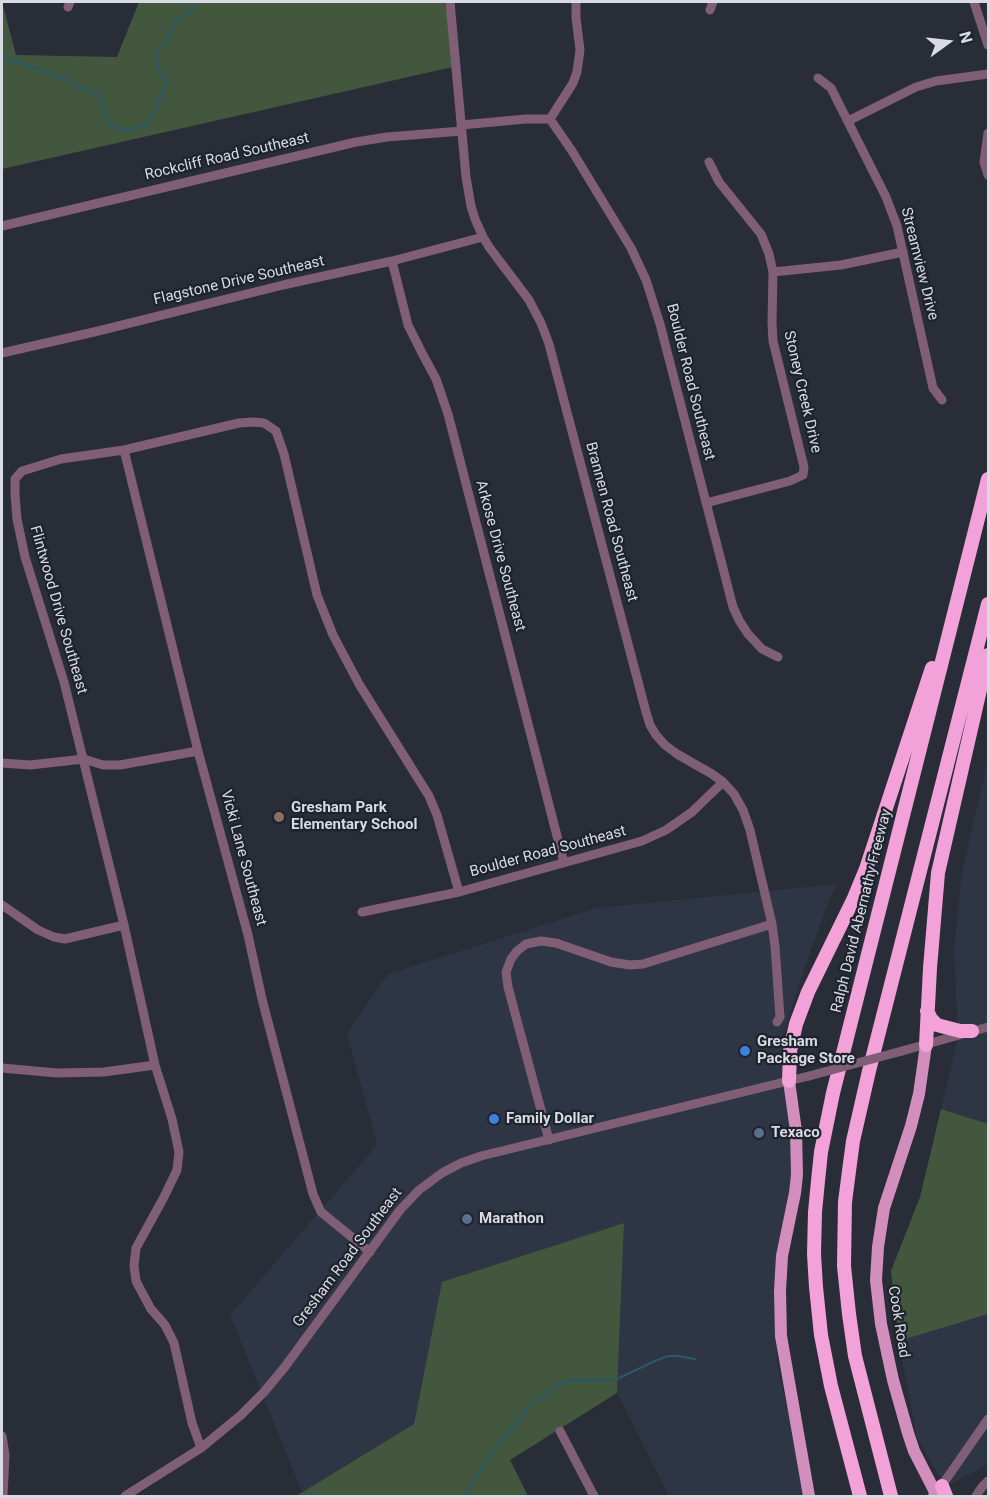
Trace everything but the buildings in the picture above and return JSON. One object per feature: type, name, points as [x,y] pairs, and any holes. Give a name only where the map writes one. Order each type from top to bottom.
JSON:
[{"type":"highway","name":"Ralph David Abernathy Freeway","points":[[860,1497],[831,1386],[821,1335],[814,1254],[815,1212],[821,1152],[833,1093],[988,479]]},
{"type":"highway","points":[[789,1081],[790,1051],[795,1024],[866,869],[975,532]]},
{"type":"highway","points":[[891,1497],[855,1356],[844,1266],[845,1202],[854,1141],[869,1071],[988,604]]},
{"type":"highway","points":[[926,1045],[938,873],[988,655]]},
{"type":"highway","points":[[927,1011],[937,1025],[972,1032]]},
{"type":"main road","name":"Cook Road","points":[[926,1045],[919,1094],[911,1126],[884,1208],[876,1280],[881,1324],[905,1422],[914,1451],[939,1494]]},
{"type":"main road","points":[[789,1081],[796,1131],[797,1167],[795,1193],[782,1256],[781,1336],[809,1497]]},
{"type":"street","name":"Brannen Road Southeast","points":[[450,2],[468,193],[475,219],[483,237],[529,300],[549,344],[650,725],[665,745],[723,782],[734,794],[743,810],[750,830],[772,924],[780,1017],[777,1023]]},
{"type":"street","points":[[550,118],[573,83],[577,72],[580,50],[576,2]]},
{"type":"street","points":[[974,2],[988,45]]},
{"type":"street","points":[[848,121],[916,87],[936,81],[988,74]]},
{"type":"street","name":"Streamview Drive","points":[[818,78],[831,88],[886,196],[897,226],[933,388],[942,400]]},
{"type":"street","name":"Rockcliff Road Southeast","points":[[2,226],[366,140],[526,119],[550,118]]},
{"type":"street","name":"Boulder Road Southeast","points":[[550,118],[632,248],[646,280],[660,324],[731,599],[739,620],[748,634],[762,649],[778,657]]},
{"type":"street","points":[[988,133],[984,162],[988,175]]},
{"type":"street","name":"Stoney Creek Drive","points":[[706,503],[806,476],[773,341],[774,272],[769,254],[761,234],[719,182],[709,162]]},
{"type":"street","name":"Flagstone Drive Southeast","points":[[2,353],[392,261],[483,237]]},
{"type":"street","points":[[774,272],[841,265],[903,252]]},
{"type":"street","name":"Arkose Drive Southeast","points":[[392,261],[408,325],[436,379],[448,414],[564,863]]},
{"type":"street","name":"Flintwood Drive Southeast","points":[[201,1448],[192,1423],[174,1343],[165,1325],[151,1309],[136,1281],[134,1266],[136,1248],[177,1170],[179,1152],[172,1119],[155,1065],[84,759],[16,519],[15,479],[22,471],[61,459],[124,450],[239,423],[264,423],[276,431],[284,454],[317,595],[333,635],[353,673],[429,796],[437,815],[459,892]]},
{"type":"street","name":"Vicki Lane Southeast","points":[[124,450],[198,751],[248,935],[262,999],[313,1194],[321,1212],[370,1252]]},
{"type":"street","points":[[2,763],[30,765],[84,759],[103,765],[120,765],[198,751]]},
{"type":"street","name":"Boulder Road Southeast","points":[[362,912],[459,892],[624,847],[655,836],[693,812],[723,782]]},
{"type":"street","points":[[2,905],[38,930],[65,939],[124,925]]},
{"type":"street","points":[[549,1140],[508,987],[506,972],[517,951],[526,944],[541,941],[556,943],[610,962],[643,964],[772,924]]},
{"type":"street","name":"Gresham Road Southeast","points":[[125,1497],[201,1448],[241,1415],[264,1392],[285,1368],[404,1206],[419,1190],[444,1172],[481,1156],[809,1076],[988,1027]]},
{"type":"street","points":[[2,1068],[57,1073],[104,1072],[155,1065]]},
{"type":"street","points":[[939,1494],[988,1419]]},
{"type":"street","points":[[560,1431],[594,1497]]},
{"type":"street","points":[[2,1436],[5,1455],[3,1497]]},
{"type":"street","points":[[976,1497],[988,1481]]},
{"type":"shaded area","points":[[988,760],[988,1124],[941,1109],[958,1037],[954,951],[962,872]]},
{"type":"shaded area","points":[[837,884],[805,967],[781,1041],[793,1154],[788,1208],[776,1269],[777,1364],[807,1496],[669,1496],[617,1393],[624,1223],[443,1282],[414,1424],[302,1492],[230,1315],[377,1145],[347,1033],[388,974],[597,908]]},
{"type":"shaded area","points":[[988,1314],[988,1464],[945,1487],[917,1437],[899,1341]]},
{"type":"green space","points":[[2,2],[16,55],[117,57],[139,2],[445,2],[457,66],[2,169]]},
{"type":"green space","points":[[941,1109],[988,1124],[988,1314],[899,1341],[891,1271],[920,1197]]},
{"type":"green space","points":[[624,1223],[617,1393],[510,1460],[528,1496],[296,1496],[414,1424],[442,1282]]},
{"type":"waterway","points":[[2,58],[66,79],[99,95],[106,120],[111,126],[120,129],[145,126],[167,82],[160,71],[155,54],[158,48],[166,43],[175,21],[184,16],[197,2]]},
{"type":"waterway","points":[[465,1496],[489,1456],[531,1404],[556,1386],[572,1380],[617,1379],[668,1356],[695,1359]]},
{"type":"place","name":"Gresham Park Elementary School","points":[[279,817]]},
{"type":"place","name":"Gresham Package Store","points":[[745,1051]]},
{"type":"place","name":"Family Dollar","points":[[494,1119]]},
{"type":"place","name":"Texaco","points":[[759,1133]]},
{"type":"place","name":"Marathon","points":[[467,1219]]}]
